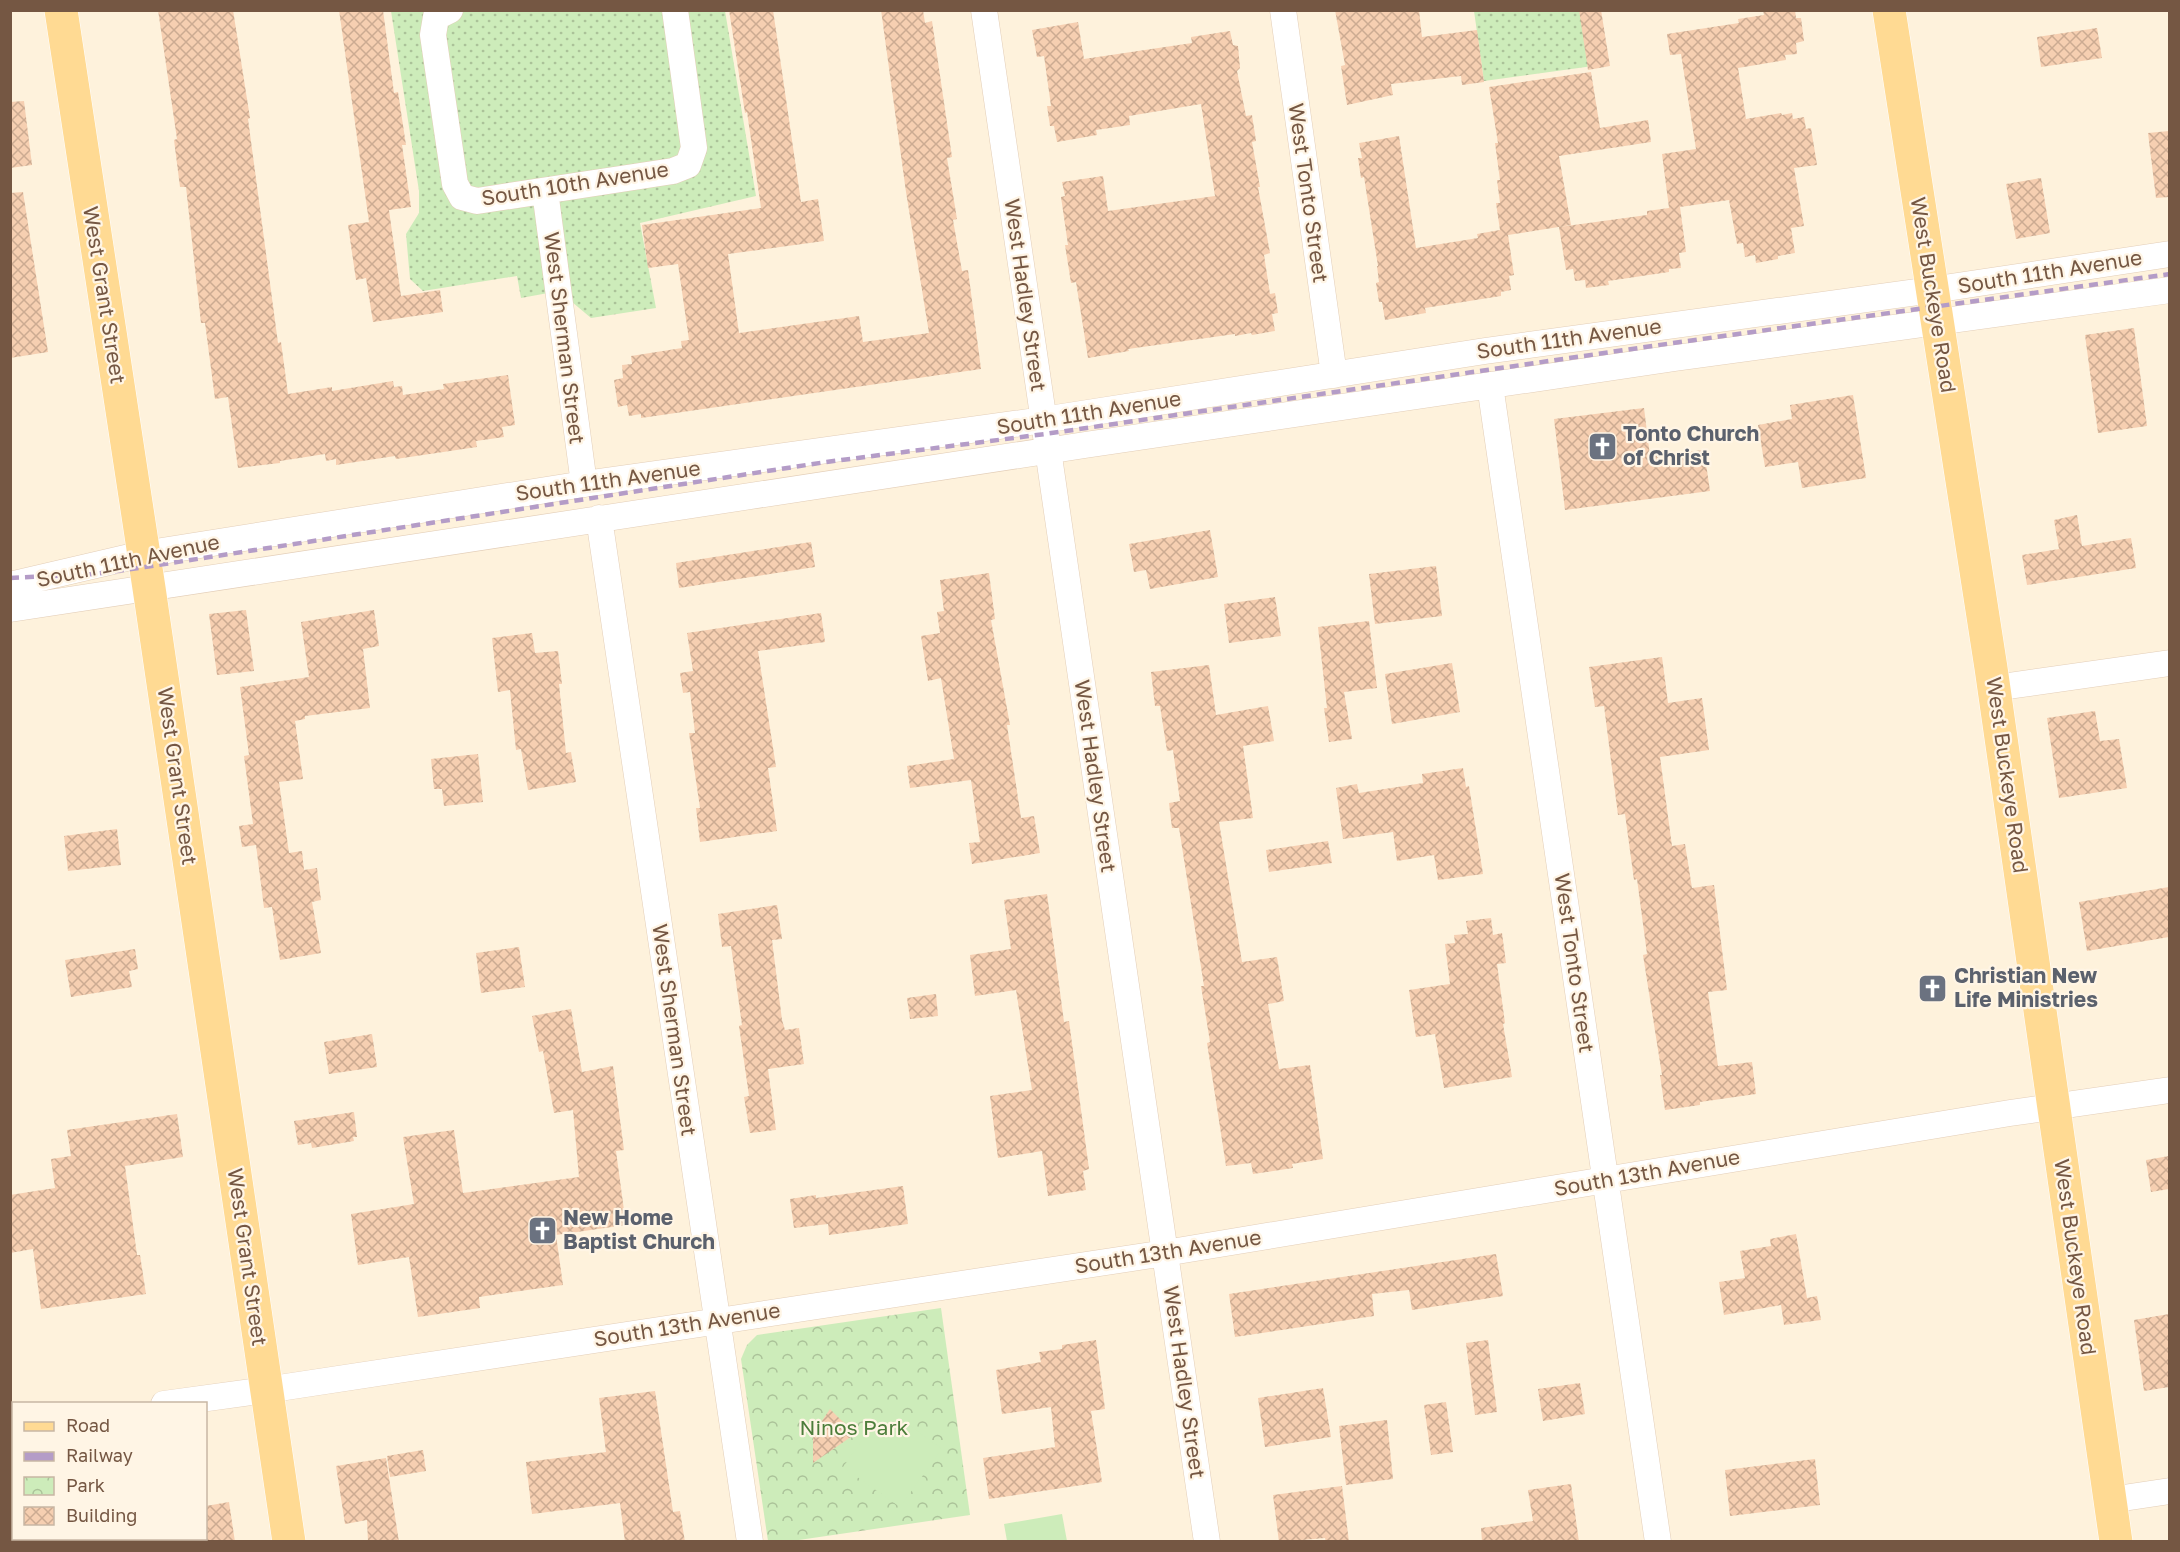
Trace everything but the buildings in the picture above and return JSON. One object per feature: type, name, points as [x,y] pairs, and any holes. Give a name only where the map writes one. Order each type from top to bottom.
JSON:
[{"type":"main road","name":"West Grant Street","points":[[61,10],[149,588],[289,1542]]},
{"type":"main road","name":"West Buckeye Road","points":[[1889,10],[1994,688],[2116,1542]]},
{"type":"street","name":"South 10th Avenue","points":[[450,10],[436,17],[433,35],[455,184],[462,197],[477,201],[673,171],[688,165],[694,148],[675,10]]},
{"type":"street","name":"West Hadley Street","points":[[984,10],[1207,1542]]},
{"type":"street","name":"West Tonto Street","points":[[1283,10],[1334,375]]},
{"type":"street","name":"West Sherman Street","points":[[545,191],[584,484]]},
{"type":"street","name":"South 11th Avenue","points":[[10,585],[143,554],[584,484],[1043,420],[1682,323],[1932,290],[2169,254]]},
{"type":"street","name":"South 11th Avenue","points":[[10,609],[1048,450],[1490,385],[2169,290]]},
{"type":"street","name":"West Tonto Street","points":[[1490,385],[1658,1542]]},
{"type":"street","name":"West Sherman Street","points":[[599,518],[750,1542]]},
{"type":"street","points":[[1994,688],[2169,663]]},
{"type":"street","name":"South 13th Avenue","points":[[179,1402],[1165,1253],[2054,1106],[2169,1090]]},
{"type":"street","points":[[2110,1500],[2169,1491]]},
{"type":"green space","points":[[391,11],[725,11],[756,196],[640,223],[656,308],[591,318],[559,291],[521,298],[517,276],[423,291],[410,279],[406,234],[419,213],[419,191]]},
{"type":"green space","points":[[1474,11],[1585,11],[1593,66],[1484,81]]},
{"type":"green space","name":"Ninos Park","points":[[941,1308],[970,1515],[792,1541],[768,1541],[741,1359],[747,1345],[757,1335]]},
{"type":"green space","points":[[886,1408],[942,1449],[900,1507],[843,1467]]},
{"type":"green space","points":[[1062,1514],[1067,1541],[1007,1541],[1004,1524]]},
{"type":"railway","points":[[10,578],[95,574],[145,567],[826,462],[1045,434],[2170,274]]},
{"type":"place","name":"Tonto Church of Christ","points":[[1602,446]]},
{"type":"place","name":"Christian New Life Ministries","points":[[1933,988]]},
{"type":"place","name":"New Home Baptist Church","points":[[542,1230]]}]
